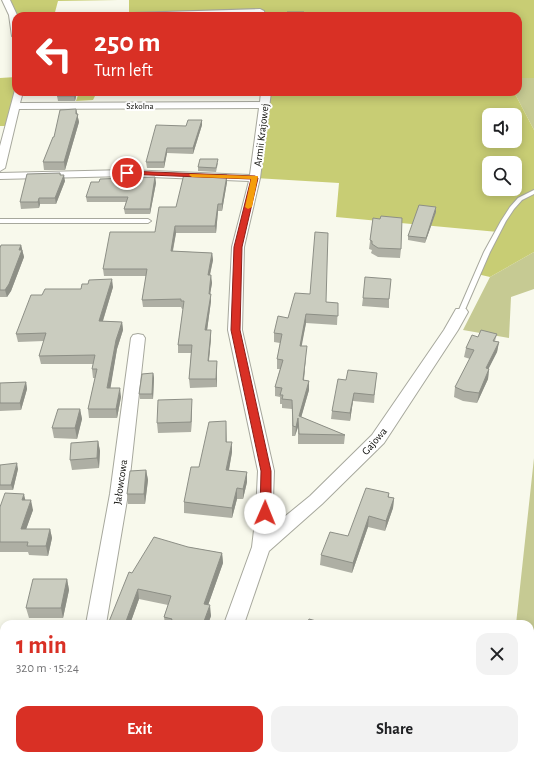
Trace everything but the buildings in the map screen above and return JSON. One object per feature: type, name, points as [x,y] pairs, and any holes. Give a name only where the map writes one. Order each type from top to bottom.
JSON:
[{"type":"street","points":[[6,0],[12,13]]},
{"type":"street","points":[[0,168],[17,96]]},
{"type":"street","name":"Szkolna","points":[[15,106],[266,99]]},
{"type":"street","name":"Armii Krajowej","points":[[235,620],[261,547],[265,513],[266,471],[235,330],[238,247],[255,178],[266,99]]},
{"type":"street","points":[[0,176],[127,173],[255,178]]},
{"type":"street","name":"Gajowa","points":[[261,547],[316,500],[378,439],[451,330],[461,312]]},
{"type":"street","name":"Jałowcowa","points":[[97,620],[119,494],[138,338]]},
{"type":"lane","points":[[461,312],[477,274],[503,222],[520,200],[534,192]]},
{"type":"lane","points":[[0,221],[148,221]]},
{"type":"green space","points":[[6,0],[118,0],[58,1],[55,12],[14,12]]},
{"type":"green space","points":[[129,0],[534,0],[534,78],[522,78],[522,12],[129,12]]},
{"type":"green space","points":[[12,77],[12,96],[15,96],[10,126],[0,126],[0,78]]},
{"type":"green space","points":[[522,78],[534,78],[534,130],[516,96],[522,96]]},
{"type":"green space","points":[[78,96],[95,96],[93,100],[76,101]]},
{"type":"green space","points":[[265,96],[516,96],[534,130],[534,252],[490,277],[477,274],[498,232],[336,217],[339,183],[255,178]]},
{"type":"green space","points":[[534,252],[534,289],[511,297],[509,338],[463,330],[490,277]]},
{"type":"green space","points":[[534,458],[534,620],[516,620]]},
{"type":"slow traffic","points":[[192,175],[255,178],[248,207]]},
{"type":"route","points":[[127,173],[255,178],[238,247],[235,330],[266,471],[265,513]]}]
